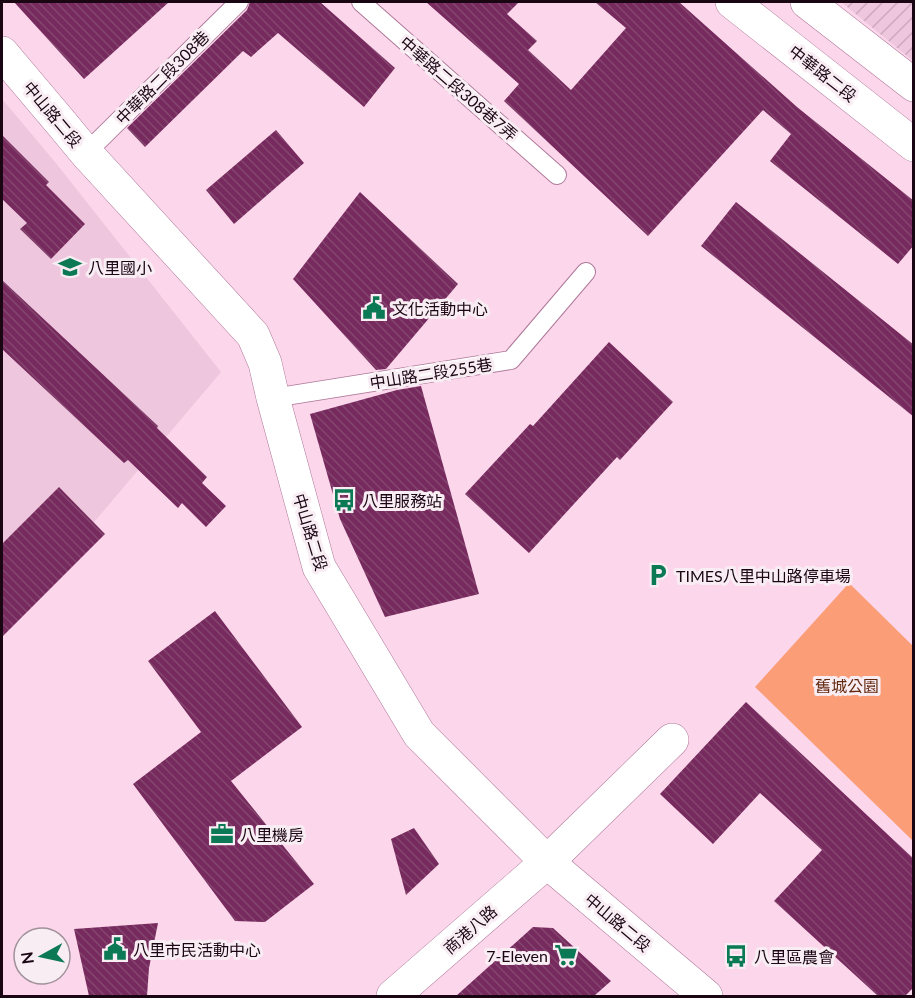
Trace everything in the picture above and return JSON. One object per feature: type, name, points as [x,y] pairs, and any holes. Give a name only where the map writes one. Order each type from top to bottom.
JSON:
[{"type":"main road","name":"中華路二段","points":[[732,2],[914,145]]},
{"type":"main road","points":[[807,2],[914,85]]},
{"type":"main road","name":"中山路二段","points":[[2,53],[86,153],[253,335],[265,363],[319,567],[419,734],[547,862],[706,996]]},
{"type":"main road","name":"商港八路","points":[[393,996],[547,862],[672,740]]},
{"type":"lane","name":"中華路二段308巷","points":[[86,153],[239,2]]},
{"type":"lane","name":"中華路二段308巷7弄","points":[[361,2],[557,174]]},
{"type":"lane","name":"中山路二段255巷","points":[[273,398],[511,360],[586,272]]},
{"type":"shaded area","points":[[841,2],[913,2],[913,61]]},
{"type":"shaded area","name":"八里國小","points":[[2,99],[55,162],[221,372],[2,631]]},
{"type":"green space","name":"舊城公園","points":[[849,583],[913,646],[913,841],[755,687]]},
{"type":"building","points":[[14,2],[169,2],[84,79]]},
{"type":"building","points":[[250,2],[320,2],[395,68],[364,107],[278,33],[251,57],[243,51],[145,147],[127,128],[247,10]]},
{"type":"building","points":[[426,2],[519,2],[507,14],[537,41],[528,50],[571,90],[626,28],[595,2],[679,2],[797,107],[914,201],[914,245],[898,264],[770,161],[791,134],[763,110],[648,236],[504,101],[519,84]]},
{"type":"building","points":[[276,130],[304,163],[234,224],[206,190]]},
{"type":"building","points":[[2,135],[49,182],[46,185],[85,224],[51,259],[20,229],[27,223],[2,199]]},
{"type":"building","points":[[360,192],[458,284],[386,369],[376,370],[293,279]]},
{"type":"building","points":[[736,202],[914,345],[914,417],[701,246]]},
{"type":"building","points":[[2,280],[158,426],[157,428],[207,477],[202,483],[226,506],[206,527],[182,503],[178,508],[128,460],[124,463],[2,349]]},
{"type":"building","points":[[609,342],[673,402],[620,460],[617,457],[529,553],[465,494],[530,424],[533,426]]},
{"type":"building","points":[[421,386],[479,594],[385,617],[340,519],[310,414],[397,390]]},
{"type":"building","points":[[59,487],[105,534],[2,637],[2,544]]},
{"type":"building","points":[[215,611],[302,727],[231,781],[314,884],[265,922],[235,921],[133,784],[201,732],[148,661]]},
{"type":"building","points":[[746,702],[914,859],[914,987],[905,996],[878,996],[774,901],[822,850],[760,793],[713,844],[660,794]]},
{"type":"building","points":[[414,828],[439,864],[406,895],[391,839]]},
{"type":"building","name":"八里市民活動中心","points":[[158,923],[149,968],[147,996],[89,996],[74,929]]},
{"type":"building","points":[[533,927],[553,928],[611,981],[594,996],[456,996]]},
{"type":"place","name":"八里國小","points":[[70,267]]},
{"type":"place","name":"文化活動中心","points":[[374,308]]},
{"type":"place","name":"八里服務站","points":[[344,500]]},
{"type":"place","name":"TIMES八里中山路停車場","points":[[658,575]]},
{"type":"place","name":"八里機房","points":[[222,834]]},
{"type":"place","name":"八里市民活動中心","points":[[115,949]]},
{"type":"place","name":"7-Eleven","points":[[566,955]]},
{"type":"place","name":"八里區農會","points":[[736,956]]}]
